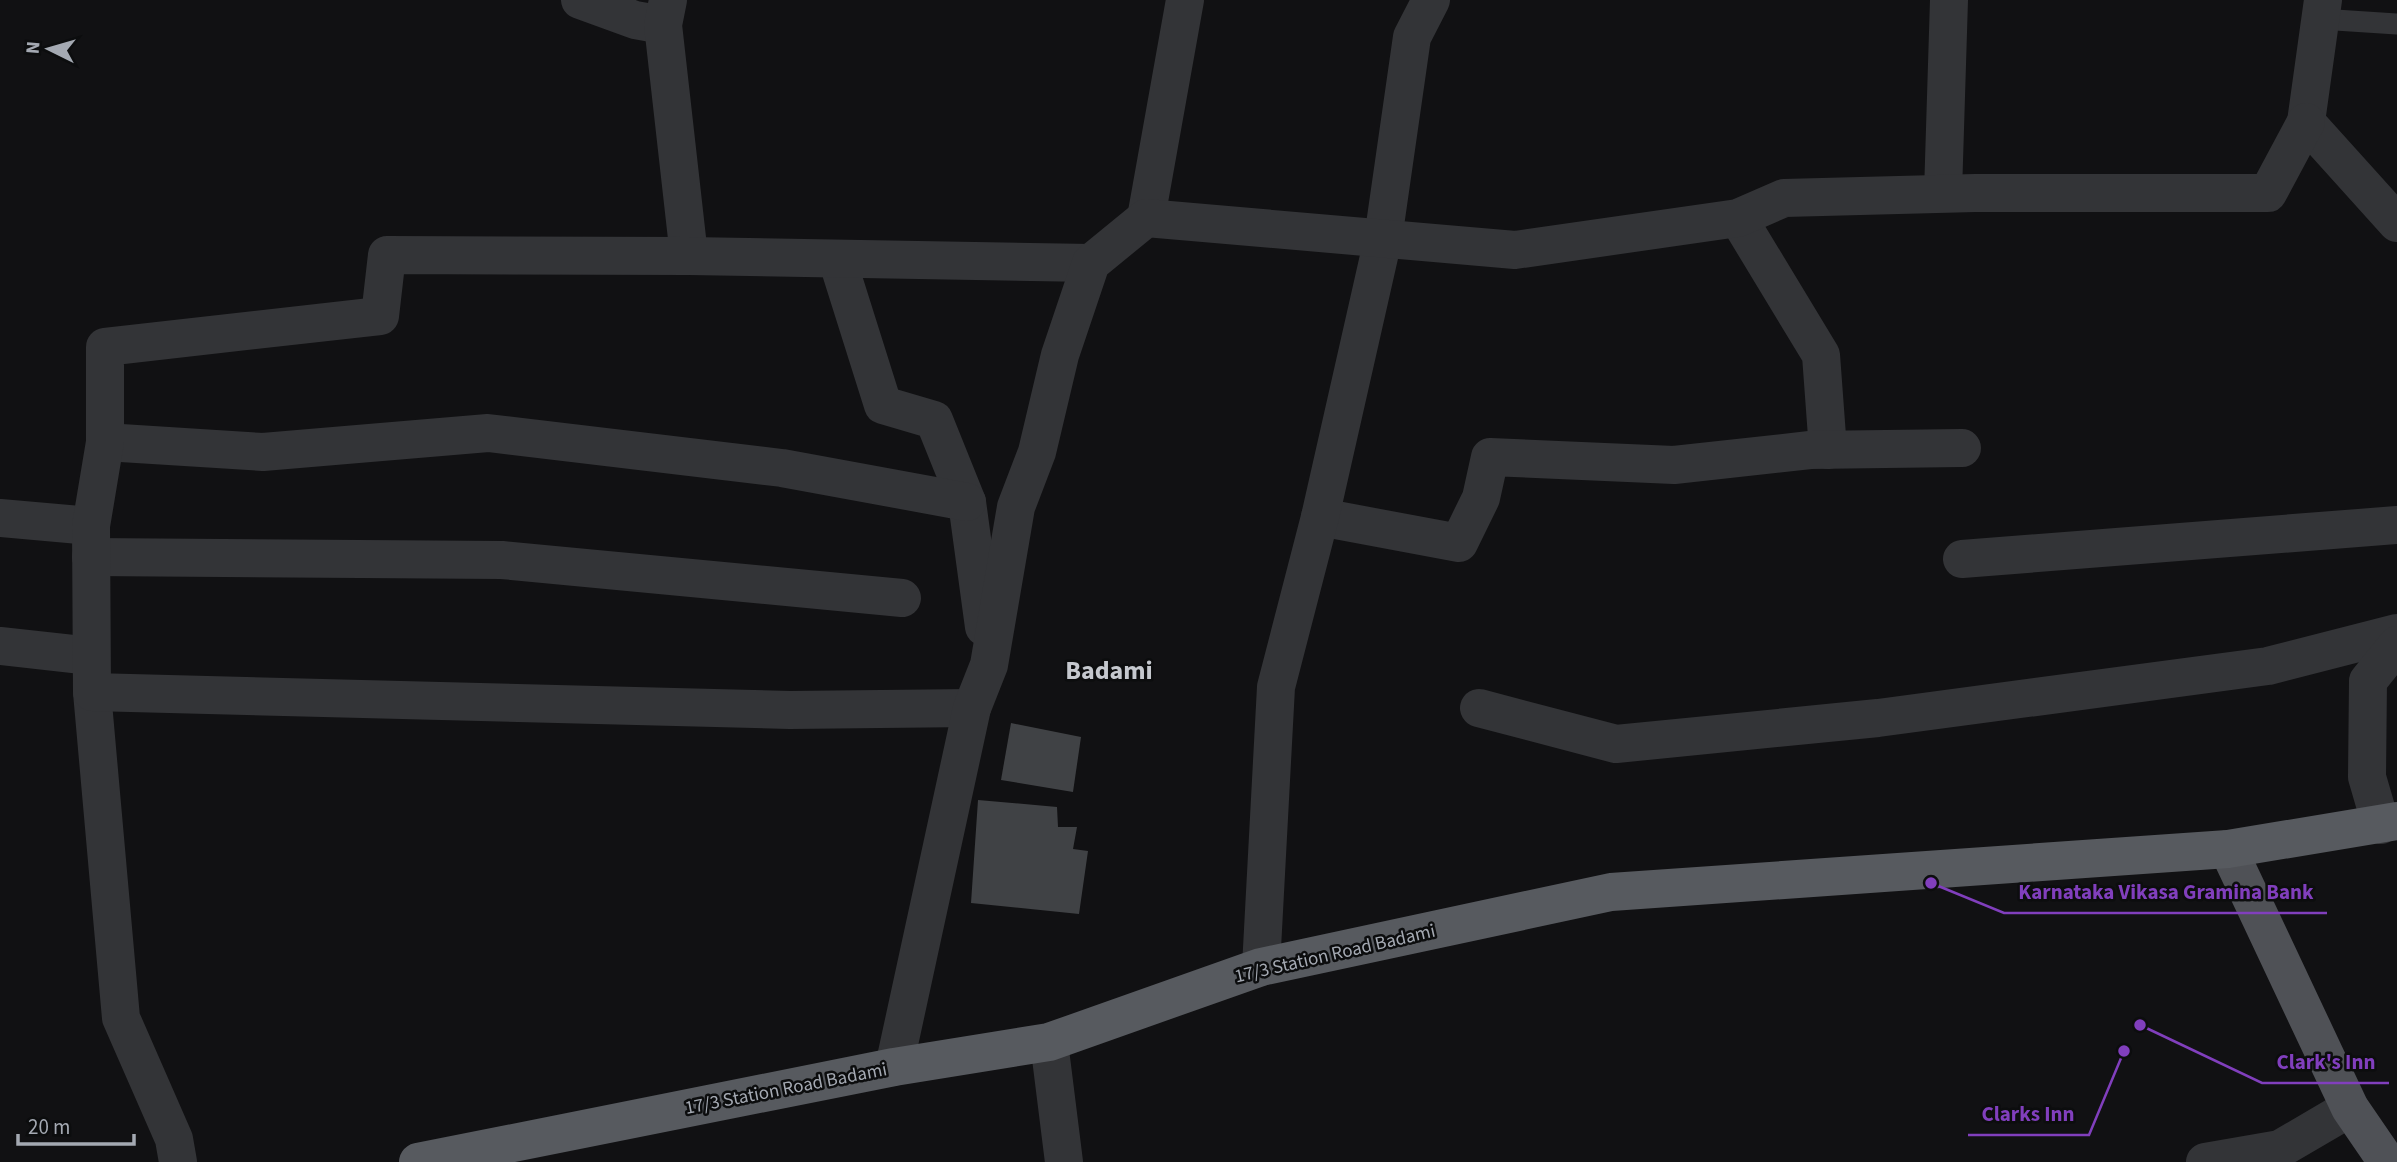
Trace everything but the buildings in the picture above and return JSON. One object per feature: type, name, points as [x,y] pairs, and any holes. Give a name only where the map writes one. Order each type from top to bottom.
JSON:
[{"type":"highway","name":"17/3 Station Road Badami","points":[[418,1162],[894,1067],[1049,1042],[1261,967],[1611,892],[2228,849],[2389,823]]},
{"type":"main road","points":[[2228,849],[2350,1108],[2387,1162]]},
{"type":"street","points":[[580,0],[635,20],[665,13],[688,256]]},
{"type":"street","points":[[894,1067],[972,708],[989,665],[1016,507],[1037,452],[1060,355],[1091,263],[1146,218],[1185,0]]},
{"type":"street","points":[[1261,967],[1276,687],[1320,517],[1382,239],[1412,37],[1431,0]]},
{"type":"street","points":[[1943,194],[1949,0]]},
{"type":"street","points":[[1146,218],[1516,250],[1738,218],[1784,198],[1943,194],[2268,193],[2306,122],[2322,10]]},
{"type":"street","points":[[2306,122],[2397,223]]},
{"type":"street","points":[[1738,218],[1821,355],[1828,450]]},
{"type":"street","points":[[178,1162],[174,1139],[121,1018],[91,674],[91,541],[105,442],[105,347],[380,316],[387,255],[688,256],[1091,263]]},
{"type":"street","points":[[837,259],[883,405],[934,420],[967,502],[989,665]]},
{"type":"street","points":[[105,442],[263,453],[488,433],[782,468],[967,502]]},
{"type":"street","points":[[1320,517],[1459,543],[1481,498],[1490,457],[1674,465],[1828,450],[1962,447]]},
{"type":"street","points":[[0,519],[91,541],[502,560],[902,598]]},
{"type":"street","points":[[1962,559],[2397,525]]},
{"type":"street","points":[[1479,708],[1616,744],[1878,718],[2268,666],[2397,633]]},
{"type":"street","points":[[2389,823],[2367,777],[2368,681],[2397,645]]},
{"type":"street","points":[[0,646],[91,674],[790,710],[972,708]]},
{"type":"street","points":[[1049,1042],[1064,1162]]},
{"type":"street","points":[[2205,1162],[2280,1149],[2350,1108]]},
{"type":"lane","points":[[2322,10],[2397,24]]},
{"type":"place","name":"Karnataka Vikasa Gramina Bank","points":[[1931,883]]},
{"type":"place","name":"Clark's Inn","points":[[2140,1025]]},
{"type":"place","name":"Clarks Inn","points":[[2124,1051]]},
{"type":"district","name":"Badami","points":[[1109,670]]}]
